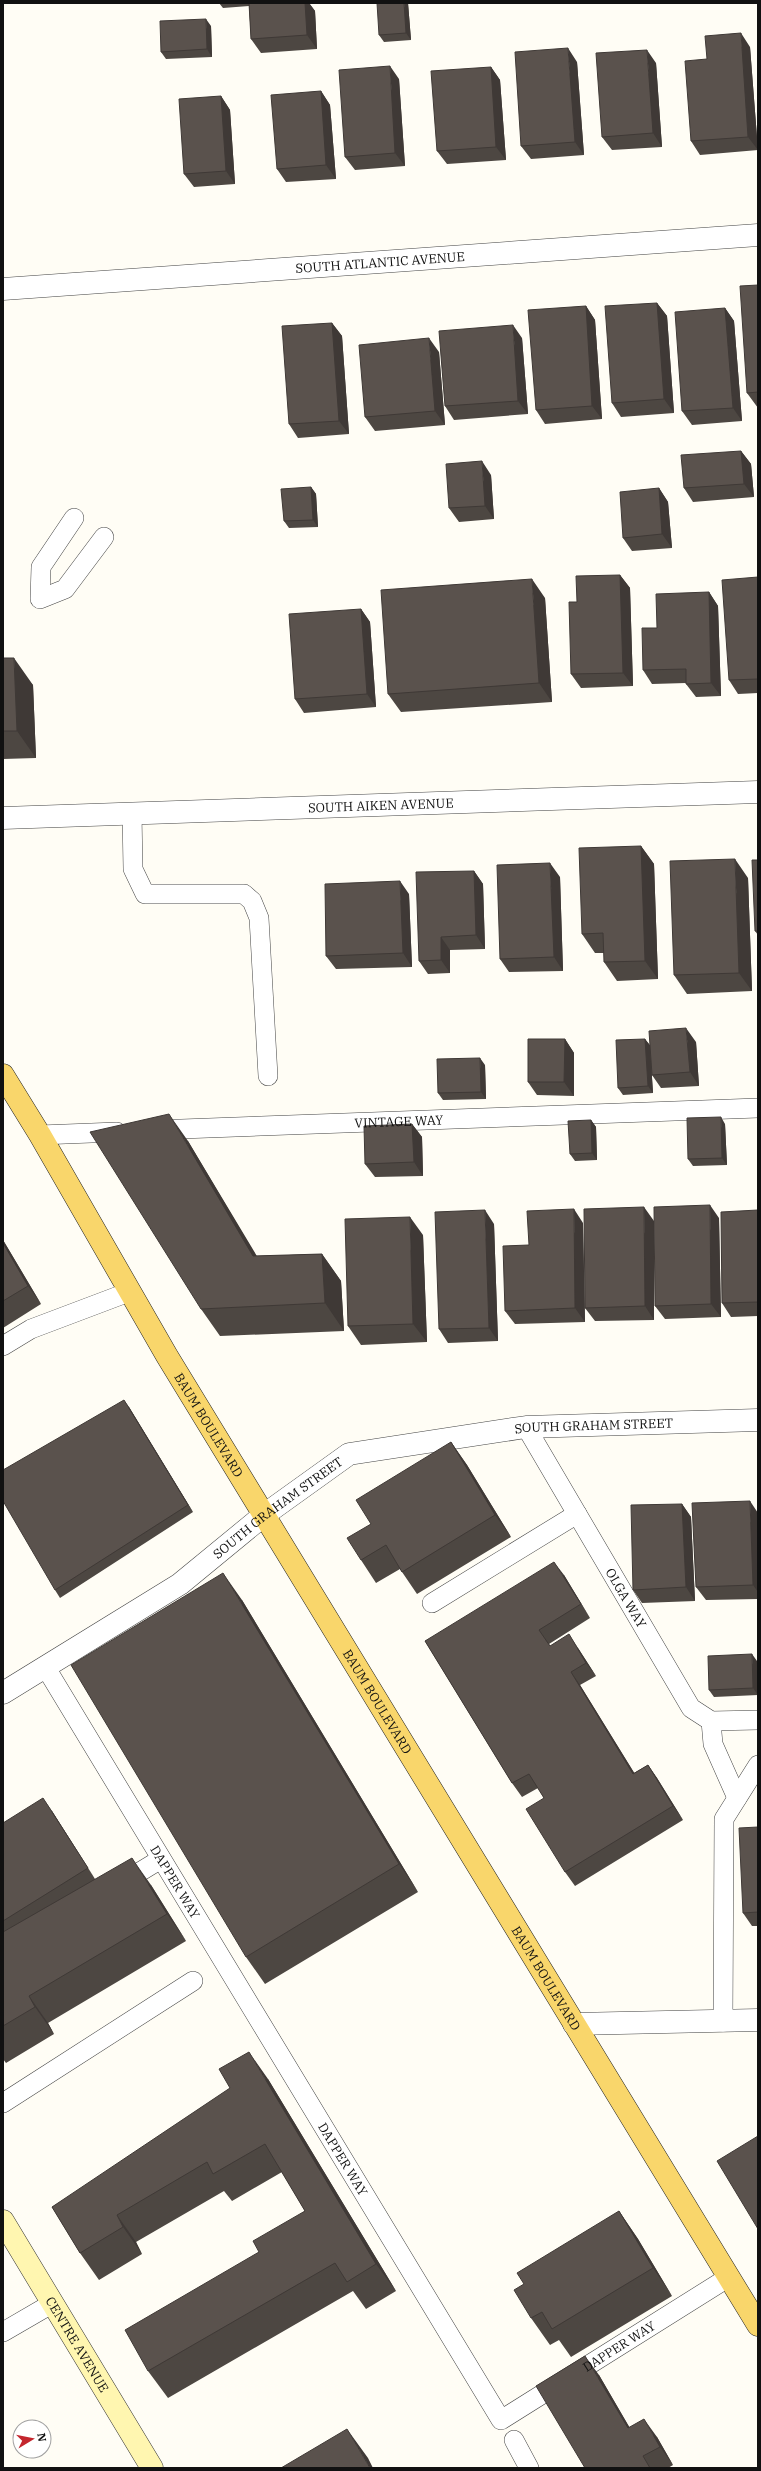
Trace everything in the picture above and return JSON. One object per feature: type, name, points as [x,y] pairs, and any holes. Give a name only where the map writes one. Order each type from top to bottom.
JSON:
[{"type":"main road","name":"BAUM BOULEVARD","points":[[3,1075],[40,1134],[129,1292],[758,2325]]},
{"type":"main road","name":"CENTRE AVENUE","points":[[3,2221],[152,2468]]},
{"type":"street","name":"SOUTH ATLANTIC AVENUE","points":[[3,289],[758,235]]},
{"type":"street","name":"SOUTH AIKEN AVENUE","points":[[3,818],[758,792]]},
{"type":"street","name":"SOUTH GRAHAM STREET","points":[[3,1693],[46,1668],[180,1584],[264,1515],[349,1454],[526,1427],[758,1420]]},
{"type":"street","points":[[574,2024],[723,2022],[758,2020]]},
{"type":"lane","points":[[74,518],[41,567],[40,599],[65,588],[104,537]]},
{"type":"lane","points":[[132,813],[133,869],[145,894],[244,894],[256,908],[259,918],[268,1076]]},
{"type":"lane","name":"VINTAGE WAY","points":[[40,1134],[758,1108]]},
{"type":"lane","points":[[3,1346],[31,1329],[129,1292]]},
{"type":"lane","name":"OLGA WAY","points":[[526,1427],[691,1708],[711,1721]]},
{"type":"lane","points":[[432,1603],[577,1514]]},
{"type":"lane","name":"DAPPER WAY","points":[[46,1668],[501,2420],[729,2278]]},
{"type":"lane","points":[[737,1798],[713,1744],[711,1721],[758,1720]]},
{"type":"lane","points":[[723,2022],[724,1819],[758,1765]]},
{"type":"lane","points":[[102,1896],[161,1859]]},
{"type":"lane","points":[[3,2103],[193,1981]]},
{"type":"lane","points":[[3,2332],[53,2303]]},
{"type":"lane","points":[[514,2440],[529,2468]]},
{"type":"building","points":[[249,3],[305,3],[307,35],[251,39]]},
{"type":"building","points":[[377,3],[404,3],[406,33],[379,35]]},
{"type":"building","points":[[206,19],[207,49],[161,52],[160,21]]},
{"type":"building","points":[[741,33],[748,137],[691,141],[685,61],[707,59],[705,36]]},
{"type":"building","points":[[568,48],[575,142],[521,146],[515,52]]},
{"type":"building","points":[[647,50],[653,133],[602,137],[596,53]]},
{"type":"building","points":[[390,66],[395,153],[345,157],[339,70]]},
{"type":"building","points":[[491,67],[496,147],[437,151],[431,71]]},
{"type":"building","points":[[321,91],[326,165],[277,169],[271,95]]},
{"type":"building","points":[[221,96],[226,171],[184,174],[179,99]]},
{"type":"building","points":[[758,285],[758,392],[747,393],[740,286]]},
{"type":"building","points":[[657,303],[664,399],[612,403],[605,306]]},
{"type":"building","points":[[586,306],[592,406],[536,410],[528,310]]},
{"type":"building","points":[[725,308],[733,408],[682,411],[675,312]]},
{"type":"building","points":[[332,323],[339,421],[289,424],[282,326]]},
{"type":"building","points":[[513,325],[518,401],[445,406],[439,331]]},
{"type":"building","points":[[429,338],[435,411],[365,417],[359,345]]},
{"type":"building","points":[[741,451],[744,484],[684,488],[681,455]]},
{"type":"building","points":[[482,461],[485,506],[449,508],[446,464]]},
{"type":"building","points":[[311,487],[313,520],[284,521],[281,489]]},
{"type":"building","points":[[659,488],[662,534],[623,538],[620,492]]},
{"type":"building","points":[[620,575],[623,673],[571,674],[569,602],[577,602],[576,576]]},
{"type":"building","points":[[758,577],[758,679],[729,680],[722,580]]},
{"type":"building","points":[[532,579],[539,683],[388,694],[381,590]]},
{"type":"building","points":[[709,592],[711,683],[686,684],[686,669],[643,670],[642,628],[657,628],[656,594]]},
{"type":"building","points":[[361,609],[367,694],[295,699],[289,614]]},
{"type":"building","points":[[3,658],[14,658],[17,731],[3,731]]},
{"type":"building","points":[[641,846],[645,961],[604,962],[603,933],[582,934],[579,848]]},
{"type":"building","points":[[735,859],[739,973],[674,975],[670,861]]},
{"type":"building","points":[[752,860],[758,860],[758,931],[755,931]]},
{"type":"building","points":[[550,863],[554,957],[500,959],[497,865]]},
{"type":"building","points":[[474,871],[476,935],[441,937],[441,960],[419,961],[416,872]]},
{"type":"building","points":[[400,881],[403,953],[326,956],[325,884]]},
{"type":"building","points":[[686,1028],[690,1072],[652,1075],[649,1031]]},
{"type":"building","points":[[528,1039],[565,1039],[564,1082],[528,1082]]},
{"type":"building","points":[[645,1039],[648,1086],[618,1088],[616,1040]]},
{"type":"building","points":[[480,1058],[481,1092],[438,1093],[437,1059]]},
{"type":"building","points":[[169,1114],[253,1256],[322,1254],[325,1303],[201,1309],[90,1132]]},
{"type":"building","points":[[721,1117],[722,1158],[688,1159],[687,1118]]},
{"type":"building","points":[[591,1120],[592,1153],[570,1154],[568,1121]]},
{"type":"building","points":[[412,1124],[414,1162],[365,1164],[364,1126]]},
{"type":"building","points":[[710,1205],[711,1304],[655,1306],[654,1207]]},
{"type":"building","points":[[644,1207],[645,1306],[585,1308],[584,1209]]},
{"type":"building","points":[[574,1209],[575,1308],[505,1311],[503,1246],[529,1245],[527,1211]]},
{"type":"building","points":[[485,1210],[489,1328],[439,1329],[435,1212]]},
{"type":"building","points":[[758,1210],[758,1302],[722,1303],[721,1212]]},
{"type":"building","points":[[410,1217],[413,1324],[348,1326],[345,1219]]},
{"type":"building","points":[[3,1243],[28,1286],[3,1301]]},
{"type":"building","points":[[124,1400],[188,1505],[55,1590],[3,1501],[3,1470]]},
{"type":"building","points":[[451,1442],[495,1515],[402,1572],[386,1545],[361,1560],[347,1538],[371,1524],[356,1500]]},
{"type":"building","points":[[750,1501],[753,1585],[696,1587],[692,1503]]},
{"type":"building","points":[[682,1504],[686,1587],[633,1590],[631,1505]]},
{"type":"building","points":[[554,1562],[581,1604],[539,1630],[550,1646],[569,1634],[586,1663],[571,1672],[633,1774],[648,1765],[673,1806],[565,1872],[526,1809],[544,1798],[529,1774],[512,1783],[425,1641]]},
{"type":"building","points":[[223,1573],[399,1864],[246,1957],[71,1665]]},
{"type":"building","points":[[752,1654],[753,1688],[709,1690],[708,1656]]},
{"type":"building","points":[[43,1798],[88,1868],[3,1921],[3,1823]]},
{"type":"building","points":[[758,1827],[758,1912],[743,1913],[739,1828]]},
{"type":"building","points":[[132,1858],[167,1914],[29,1996],[35,2007],[3,2026],[3,1932]]},
{"type":"building","points":[[249,2052],[376,2264],[347,2282],[335,2263],[148,2371],[125,2330],[259,2252],[253,2241],[305,2211],[265,2144],[213,2174],[207,2162],[117,2215],[123,2227],[80,2253],[52,2207],[230,2088],[219,2069]]},
{"type":"building","points":[[758,2136],[758,2229],[717,2161]]},
{"type":"building","points":[[619,2211],[653,2268],[552,2329],[542,2312],[531,2318],[514,2290],[524,2284],[517,2273]]},
{"type":"building","points":[[585,2356],[628,2428],[644,2419],[660,2447],[643,2456],[650,2468],[585,2468],[536,2386]]},
{"type":"building","points":[[347,2429],[370,2468],[281,2468]]}]
